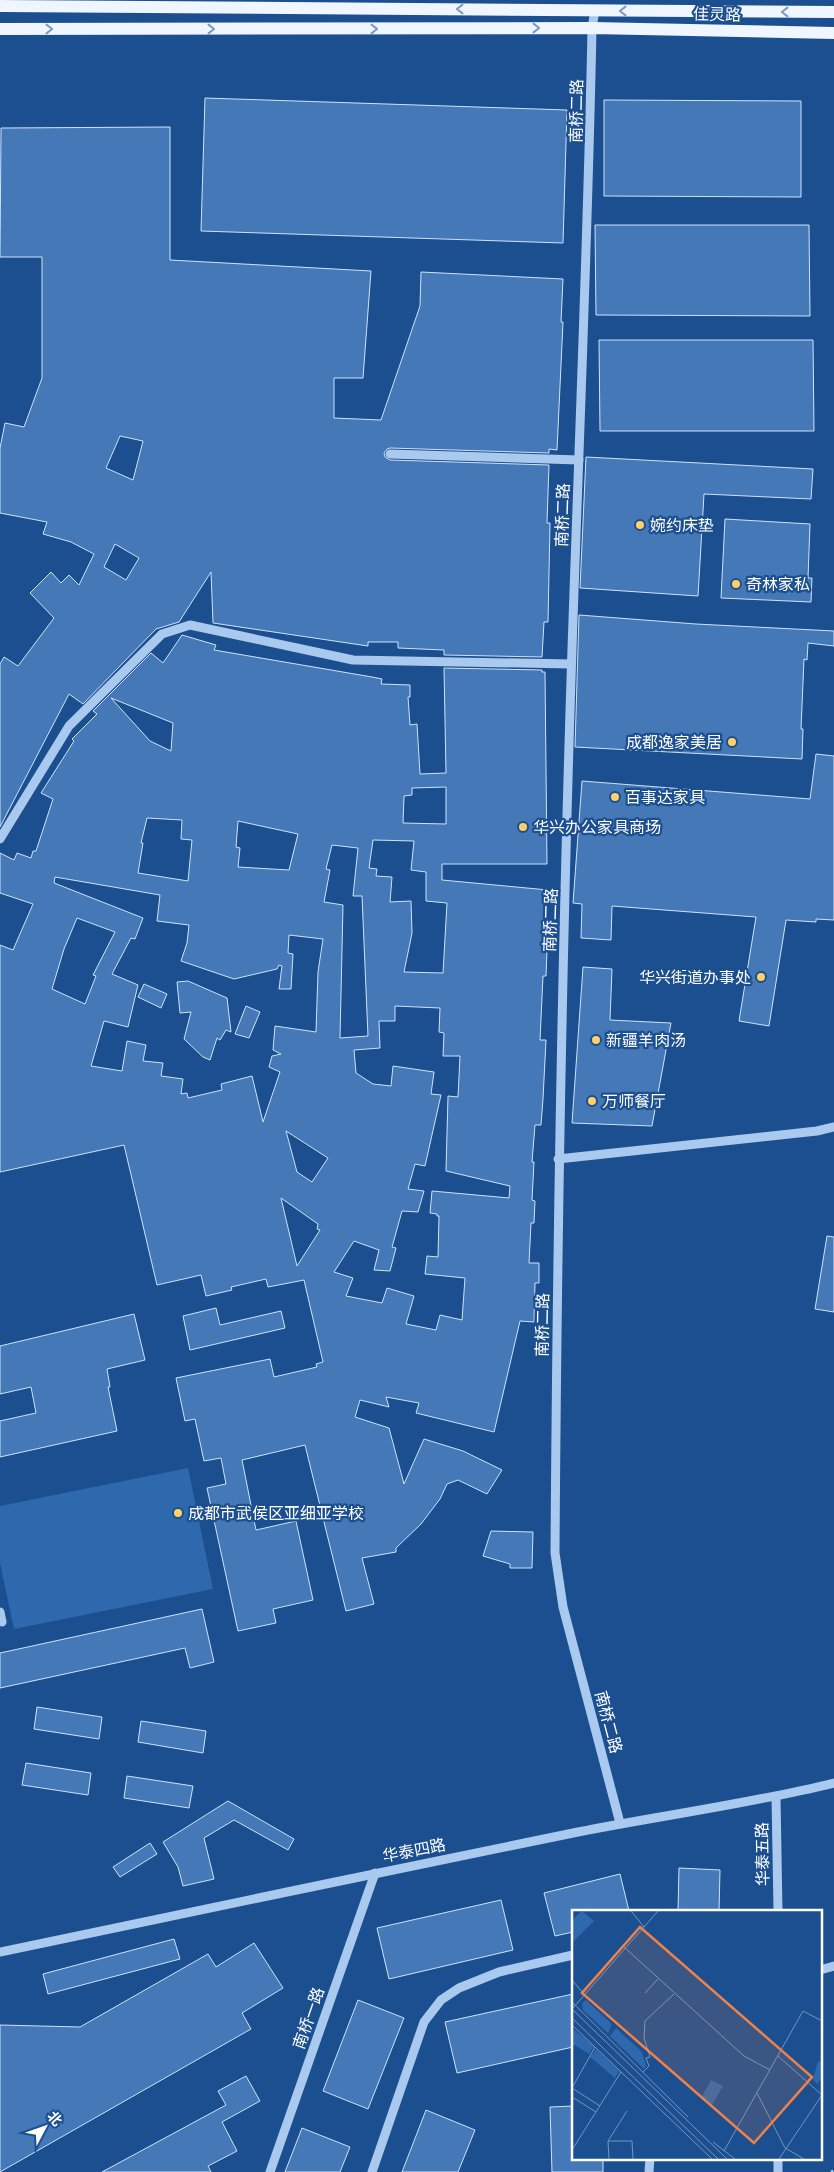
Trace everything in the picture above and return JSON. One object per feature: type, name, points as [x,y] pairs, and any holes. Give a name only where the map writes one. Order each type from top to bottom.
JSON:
[{"type":"main road","name":"佳灵路","points":[[8,4],[834,12]]},
{"type":"main road","name":"佳灵路","points":[[0,29],[592,28],[834,33]]},
{"type":"street","name":"南桥二路","points":[[595,10],[592,28],[588,226],[572,664],[558,1159],[555,1553],[563,1607],[620,1823]]},
{"type":"street","points":[[390,454],[579,460]]},
{"type":"street","points":[[0,839],[69,726],[162,634],[190,625],[353,660],[572,664]]},
{"type":"street","points":[[558,1159],[817,1131],[834,1127]]},
{"type":"street","points":[[0,1612],[2,1622]]},
{"type":"street","name":"华泰四路","points":[[0,1952],[620,1823],[776,1797],[834,1782]]},
{"type":"street","name":"华泰五路","points":[[776,1797],[778,1910]]},
{"type":"street","name":"南桥一路","points":[[270,2172],[375,1873]]},
{"type":"street","points":[[372,2172],[424,2022],[441,2000],[459,1988],[499,1972],[572,1955]]},
{"type":"shaded area","points":[[188,1468],[213,1589],[14,1629],[0,1563],[0,1506]]},
{"type":"building","points":[[205,98],[567,110],[563,243],[201,231]]},
{"type":"building","points":[[604,100],[801,101],[801,197],[604,196]]},
{"type":"building","points":[[170,127],[170,260],[371,271],[363,378],[334,378],[334,418],[381,420],[420,306],[421,272],[563,279],[561,322],[563,322],[557,450],[549,449],[549,453],[390,448],[384,453],[385,457],[390,460],[549,465],[547,523],[550,523],[548,622],[544,622],[542,657],[444,655],[444,650],[398,648],[398,642],[368,642],[368,646],[213,623],[211,572],[179,622],[156,629],[83,704],[69,694],[0,827],[0,664],[4,657],[18,666],[54,618],[30,593],[51,572],[61,583],[69,575],[79,585],[94,554],[71,542],[43,534],[47,522],[0,513],[0,448],[5,423],[24,427],[42,378],[42,257],[0,257],[1,128]],"holes":[[[120,436],[143,441],[133,480],[106,468]],[[115,544],[139,558],[126,580],[104,567]]]},
{"type":"building","points":[[595,225],[809,225],[810,316],[596,315]]},
{"type":"building","points":[[599,340],[813,340],[814,431],[600,431]]},
{"type":"building","points":[[586,457],[813,469],[811,499],[704,494],[698,596],[580,588]]},
{"type":"building","points":[[725,519],[810,524],[808,578],[812,578],[811,602],[721,598]]},
{"type":"building","points":[[579,615],[696,624],[834,631],[834,646],[808,643],[807,660],[804,659],[801,729],[803,729],[802,759],[575,747]]},
{"type":"building","points":[[182,635],[216,645],[214,650],[382,679],[381,684],[410,685],[410,697],[408,697],[410,725],[417,724],[420,774],[446,773],[444,668],[542,670],[542,672],[545,672],[547,864],[442,864],[442,880],[548,890],[543,949],[547,950],[546,976],[543,976],[540,1040],[546,1040],[543,1099],[541,1125],[535,1125],[532,1162],[534,1162],[532,1200],[535,1201],[534,1223],[531,1223],[529,1263],[539,1263],[539,1283],[535,1283],[534,1322],[520,1321],[494,1432],[416,1413],[419,1403],[386,1397],[389,1407],[360,1400],[355,1417],[389,1428],[404,1484],[424,1439],[463,1451],[502,1470],[487,1494],[458,1480],[447,1484],[440,1499],[421,1524],[396,1548],[396,1552],[362,1558],[374,1604],[346,1611],[305,1445],[242,1460],[256,1530],[296,1521],[313,1600],[273,1609],[276,1623],[238,1631],[207,1488],[226,1484],[221,1458],[204,1461],[195,1419],[185,1421],[176,1378],[270,1359],[274,1377],[317,1367],[316,1364],[323,1362],[304,1280],[268,1287],[266,1279],[231,1287],[232,1290],[206,1296],[201,1275],[157,1285],[124,1145],[0,1172],[0,945],[13,950],[33,904],[0,893],[0,853],[14,860],[17,853],[31,858],[33,851],[36,851],[53,799],[41,793],[74,741],[72,739],[97,714],[93,711],[151,653],[163,663]],"holes":[[[111,698],[173,723],[171,751],[150,741]],[[446,787],[446,824],[403,823],[404,796],[412,795],[412,788]],[[147,818],[182,820],[181,839],[192,840],[188,881],[138,873],[143,843],[141,843]],[[238,821],[298,834],[289,870],[238,867],[240,848],[236,847]],[[373,840],[414,841],[411,870],[426,872],[426,901],[447,903],[443,973],[404,972],[412,933],[411,901],[390,902],[392,877],[376,876],[377,869],[369,868]],[[332,845],[358,848],[353,896],[362,896],[368,1036],[340,1038],[343,905],[324,902],[330,870],[326,869]],[[55,877],[160,895],[157,921],[189,925],[187,943],[181,961],[234,979],[277,969],[279,965],[282,966],[279,989],[291,989],[293,954],[288,953],[289,935],[323,939],[318,972],[316,1032],[275,1026],[273,1050],[281,1054],[272,1056],[269,1067],[280,1072],[263,1122],[252,1076],[221,1084],[222,1090],[188,1098],[187,1093],[181,1094],[183,1079],[161,1076],[163,1063],[143,1061],[146,1045],[127,1041],[122,1071],[91,1066],[104,1021],[128,1027],[138,985],[112,974],[131,938],[135,939],[143,918],[54,883]],[[77,918],[115,932],[93,975],[96,976],[85,1004],[52,989],[64,949]],[[395,1006],[440,1008],[439,1032],[444,1033],[443,1056],[460,1056],[458,1097],[448,1096],[446,1171],[510,1186],[509,1198],[432,1191],[430,1213],[439,1216],[438,1257],[427,1256],[425,1274],[465,1278],[462,1320],[440,1315],[436,1330],[406,1324],[414,1296],[387,1288],[382,1303],[346,1296],[353,1278],[334,1272],[354,1241],[379,1250],[374,1270],[390,1271],[396,1248],[392,1247],[402,1211],[418,1212],[424,1191],[408,1189],[415,1164],[425,1166],[441,1095],[431,1094],[434,1072],[393,1066],[391,1086],[373,1084],[356,1073],[354,1050],[380,1048],[379,1021],[395,1021]],[[286,1131],[328,1158],[312,1182],[297,1172]],[[281,1198],[318,1224],[317,1229],[320,1230],[297,1266]]]},
{"type":"building","points":[[816,754],[834,756],[834,920],[816,919],[816,922],[786,920],[769,1026],[739,1021],[756,917],[612,906],[611,940],[581,938],[582,904],[573,903],[582,781],[810,799]]},
{"type":"building","points":[[583,967],[612,969],[610,1020],[671,1023],[652,1126],[572,1123]]},
{"type":"building","points":[[188,981],[227,998],[231,1032],[226,1030],[220,1040],[217,1038],[210,1060],[203,1057],[184,1039],[191,1012],[180,1013],[177,982]]},
{"type":"building","points":[[144,984],[167,994],[161,1008],[138,997]]},
{"type":"building","points":[[246,1006],[260,1012],[249,1038],[235,1034]]},
{"type":"building","points":[[827,1236],[834,1237],[834,1312],[815,1309]]},
{"type":"building","points":[[216,1308],[220,1325],[281,1311],[285,1328],[190,1350],[183,1316]]},
{"type":"building","points":[[134,1314],[145,1360],[107,1369],[110,1387],[108,1387],[117,1431],[0,1457],[0,1421],[36,1413],[31,1387],[0,1394],[0,1346]]},
{"type":"building","points":[[491,1531],[533,1532],[532,1568],[510,1568],[510,1564],[483,1556]]},
{"type":"building","points":[[202,1609],[214,1662],[190,1668],[185,1648],[0,1688],[0,1653]]},
{"type":"building","points":[[37,1707],[102,1717],[99,1739],[34,1729]]},
{"type":"building","points":[[141,1721],[206,1731],[203,1753],[138,1742]]},
{"type":"building","points":[[26,1763],[91,1773],[88,1795],[22,1785]]},
{"type":"building","points":[[127,1776],[193,1786],[189,1808],[124,1798]]},
{"type":"building","points":[[228,1801],[294,1839],[288,1850],[234,1820],[204,1838],[214,1879],[183,1886],[178,1867],[163,1842]]},
{"type":"building","points":[[150,1843],[157,1854],[120,1877],[113,1867]]},
{"type":"building","points":[[679,1868],[720,1870],[719,1910],[678,1910]]},
{"type":"building","points":[[620,1874],[629,1910],[572,1910],[572,1932],[555,1936],[544,1893]]},
{"type":"building","points":[[501,1900],[513,1950],[389,1979],[377,1928]]},
{"type":"building","points":[[174,1939],[180,1959],[48,1994],[43,1974]]},
{"type":"building","points":[[254,1943],[283,1988],[242,2013],[251,2029],[0,2172],[0,2025],[80,2027],[208,1954],[216,1967]]},
{"type":"building","points":[[572,1994],[572,2047],[457,2073],[445,2022]]},
{"type":"building","points":[[358,2000],[404,2018],[368,2109],[323,2091]]},
{"type":"building","points":[[246,2076],[260,2101],[222,2122],[237,2151],[208,2166],[211,2172],[102,2172],[226,2105],[218,2091]]},
{"type":"building","points":[[572,2106],[572,2160],[603,2160],[603,2172],[552,2172],[550,2107]]},
{"type":"building","points":[[426,2110],[475,2130],[458,2172],[402,2172]]},
{"type":"building","points":[[302,2128],[350,2147],[340,2172],[285,2172]]},
{"type":"place","name":"婉约床垫","points":[[640,525]]},
{"type":"place","name":"奇林家私","points":[[736,584]]},
{"type":"place","name":"成都逸家美居","points":[[732,742]]},
{"type":"place","name":"百事达家具","points":[[615,797]]},
{"type":"place","name":"华兴办公家具商场","points":[[523,827]]},
{"type":"place","name":"华兴街道办事处","points":[[761,977]]},
{"type":"place","name":"新疆羊肉汤","points":[[596,1040]]},
{"type":"place","name":"万师餐厅","points":[[592,1101]]},
{"type":"place","name":"成都市武侯区亚细亚学校","points":[[178,1513]]}]
